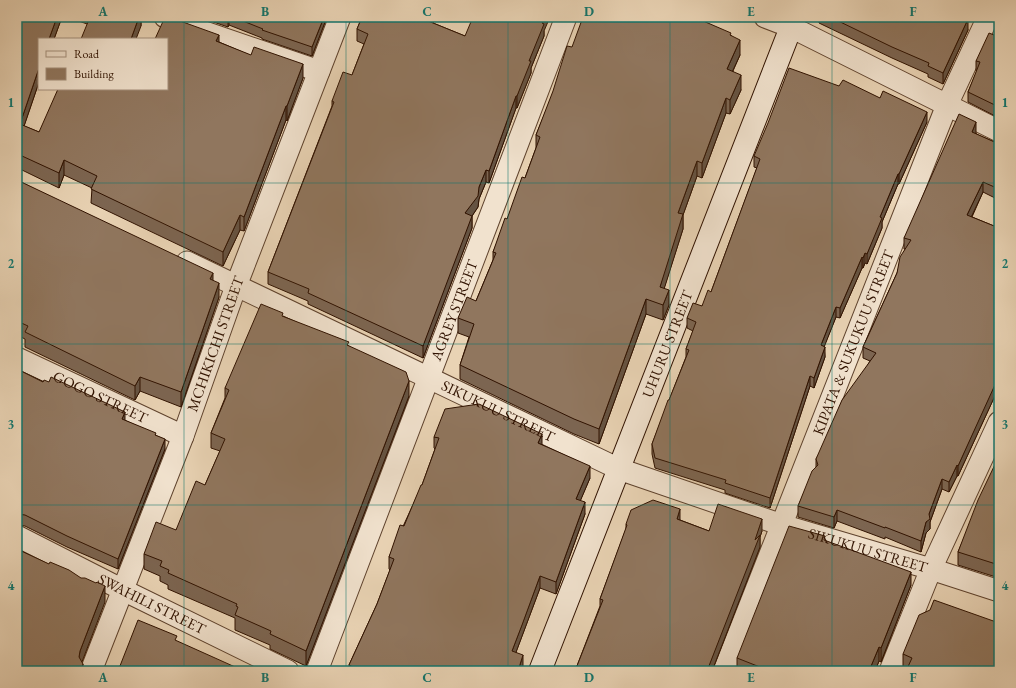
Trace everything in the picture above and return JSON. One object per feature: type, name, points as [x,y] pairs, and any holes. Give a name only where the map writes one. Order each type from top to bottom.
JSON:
[{"type":"main road","name":"UHURU STREET","points":[[540,671],[793,22]]},
{"type":"street","points":[[165,17],[181,24],[319,70]]},
{"type":"street","name":"MCHIKICHI STREET","points":[[91,671],[183,436],[236,286],[340,17]]},
{"type":"street","name":"AGREY STREET","points":[[317,671],[566,17]]},
{"type":"street","points":[[765,17],[793,22],[947,105],[999,131]]},
{"type":"street","name":"KIPATA & SUKUKUU STREET","points":[[724,671],[947,105],[988,17]]},
{"type":"street","name":"SIKUKUU STREET","points":[[173,255],[619,469],[782,525],[931,569],[999,591]]},
{"type":"street","name":"GOGO STREET","points":[[17,358],[183,436]]},
{"type":"street","points":[[890,671],[931,569],[999,422]]},
{"type":"street","name":"SWAHILI STREET","points":[[17,536],[288,671]]},
{"type":"building","points":[[17,17],[57,17],[49,38],[38,38],[38,71],[20,124],[39,132],[58,90],[168,90],[168,38],[155,38],[165,17],[169,17],[219,35],[216,41],[251,55],[254,47],[303,64],[244,217],[240,215],[223,252],[91,189],[97,176],[64,160],[59,173],[17,155]]},
{"type":"building","points":[[90,17],[139,17],[131,38],[81,38]]},
{"type":"building","points":[[233,17],[324,17],[312,47],[262,30],[263,29]]},
{"type":"building","points":[[362,17],[430,17],[428,21],[465,36],[473,17],[545,17],[542,23],[544,24],[529,61],[531,61],[516,96],[489,171],[486,170],[479,187],[478,196],[465,213],[472,216],[423,346],[308,293],[309,289],[268,272],[334,102],[332,101],[343,72],[352,75],[368,34],[357,29]]},
{"type":"building","points":[[583,17],[694,17],[731,33],[730,35],[740,40],[727,69],[741,75],[730,100],[726,98],[702,163],[697,161],[678,213],[683,214],[660,287],[669,290],[663,305],[646,299],[599,429],[574,419],[460,365],[474,324],[458,318],[467,297],[476,301],[496,253],[493,252],[505,218],[507,219],[522,177],[525,178],[540,137],[536,135],[553,91],[567,46],[572,47]]},
{"type":"building","points":[[830,17],[964,17],[968,19],[943,73],[928,66],[929,63]]},
{"type":"building","points":[[989,33],[999,37],[999,107],[968,92],[980,62],[976,61]]},
{"type":"building","points":[[789,68],[839,86],[843,80],[880,98],[883,91],[927,112],[898,174],[880,217],[882,218],[867,254],[865,253],[863,258],[862,257],[840,308],[836,307],[821,345],[825,347],[814,378],[810,376],[770,498],[725,483],[726,480],[655,458],[652,444],[668,400],[689,350],[686,349],[696,322],[687,318],[693,303],[702,306],[708,290],[711,292],[760,159],[754,156]]},
{"type":"building","points":[[959,114],[976,122],[972,132],[999,144],[999,189],[983,182],[967,215],[999,228],[999,376],[958,466],[957,465],[949,482],[942,479],[929,514],[930,519],[926,522],[921,541],[837,510],[834,517],[798,506],[812,471],[818,465],[816,459],[842,400],[876,353],[863,347],[897,273],[900,257],[911,240],[904,238]]},
{"type":"building","points":[[17,180],[213,273],[210,279],[219,283],[181,392],[140,377],[135,386],[25,332],[28,326],[17,321]]},
{"type":"building","points":[[261,304],[283,313],[282,316],[349,342],[347,345],[406,372],[409,381],[306,651],[270,634],[271,631],[235,615],[238,607],[236,606],[237,604],[168,573],[169,570],[160,566],[162,561],[144,554],[156,522],[176,530],[196,481],[205,485],[225,439],[211,433],[229,390],[225,388]]},
{"type":"building","points":[[17,369],[43,382],[44,380],[49,382],[51,377],[125,412],[122,419],[156,433],[155,435],[165,439],[118,559],[25,515],[17,514]]},
{"type":"building","points":[[479,404],[542,434],[538,443],[590,466],[576,499],[585,502],[556,582],[540,576],[512,651],[523,655],[518,671],[361,671],[349,665],[377,604],[394,559],[389,557],[400,525],[404,526],[422,485],[439,438],[434,437],[445,409]]},
{"type":"building","points":[[999,456],[999,565],[958,552],[978,500]]},
{"type":"building","points":[[653,500],[680,509],[677,519],[709,531],[718,504],[762,519],[755,540],[760,535],[707,671],[575,671],[603,600],[600,599],[631,510]]},
{"type":"building","points":[[789,526],[825,536],[824,540],[911,572],[881,648],[879,647],[869,671],[770,671],[737,658]]},
{"type":"building","points":[[17,549],[49,564],[50,562],[69,570],[81,578],[85,578],[96,583],[97,582],[105,586],[80,651],[79,657],[83,664],[80,671],[17,671]]},
{"type":"building","points":[[934,600],[999,623],[999,671],[906,671],[912,658],[903,654],[919,615],[930,610]]},
{"type":"building","points":[[138,620],[177,636],[175,640],[244,671],[118,671]]}]
